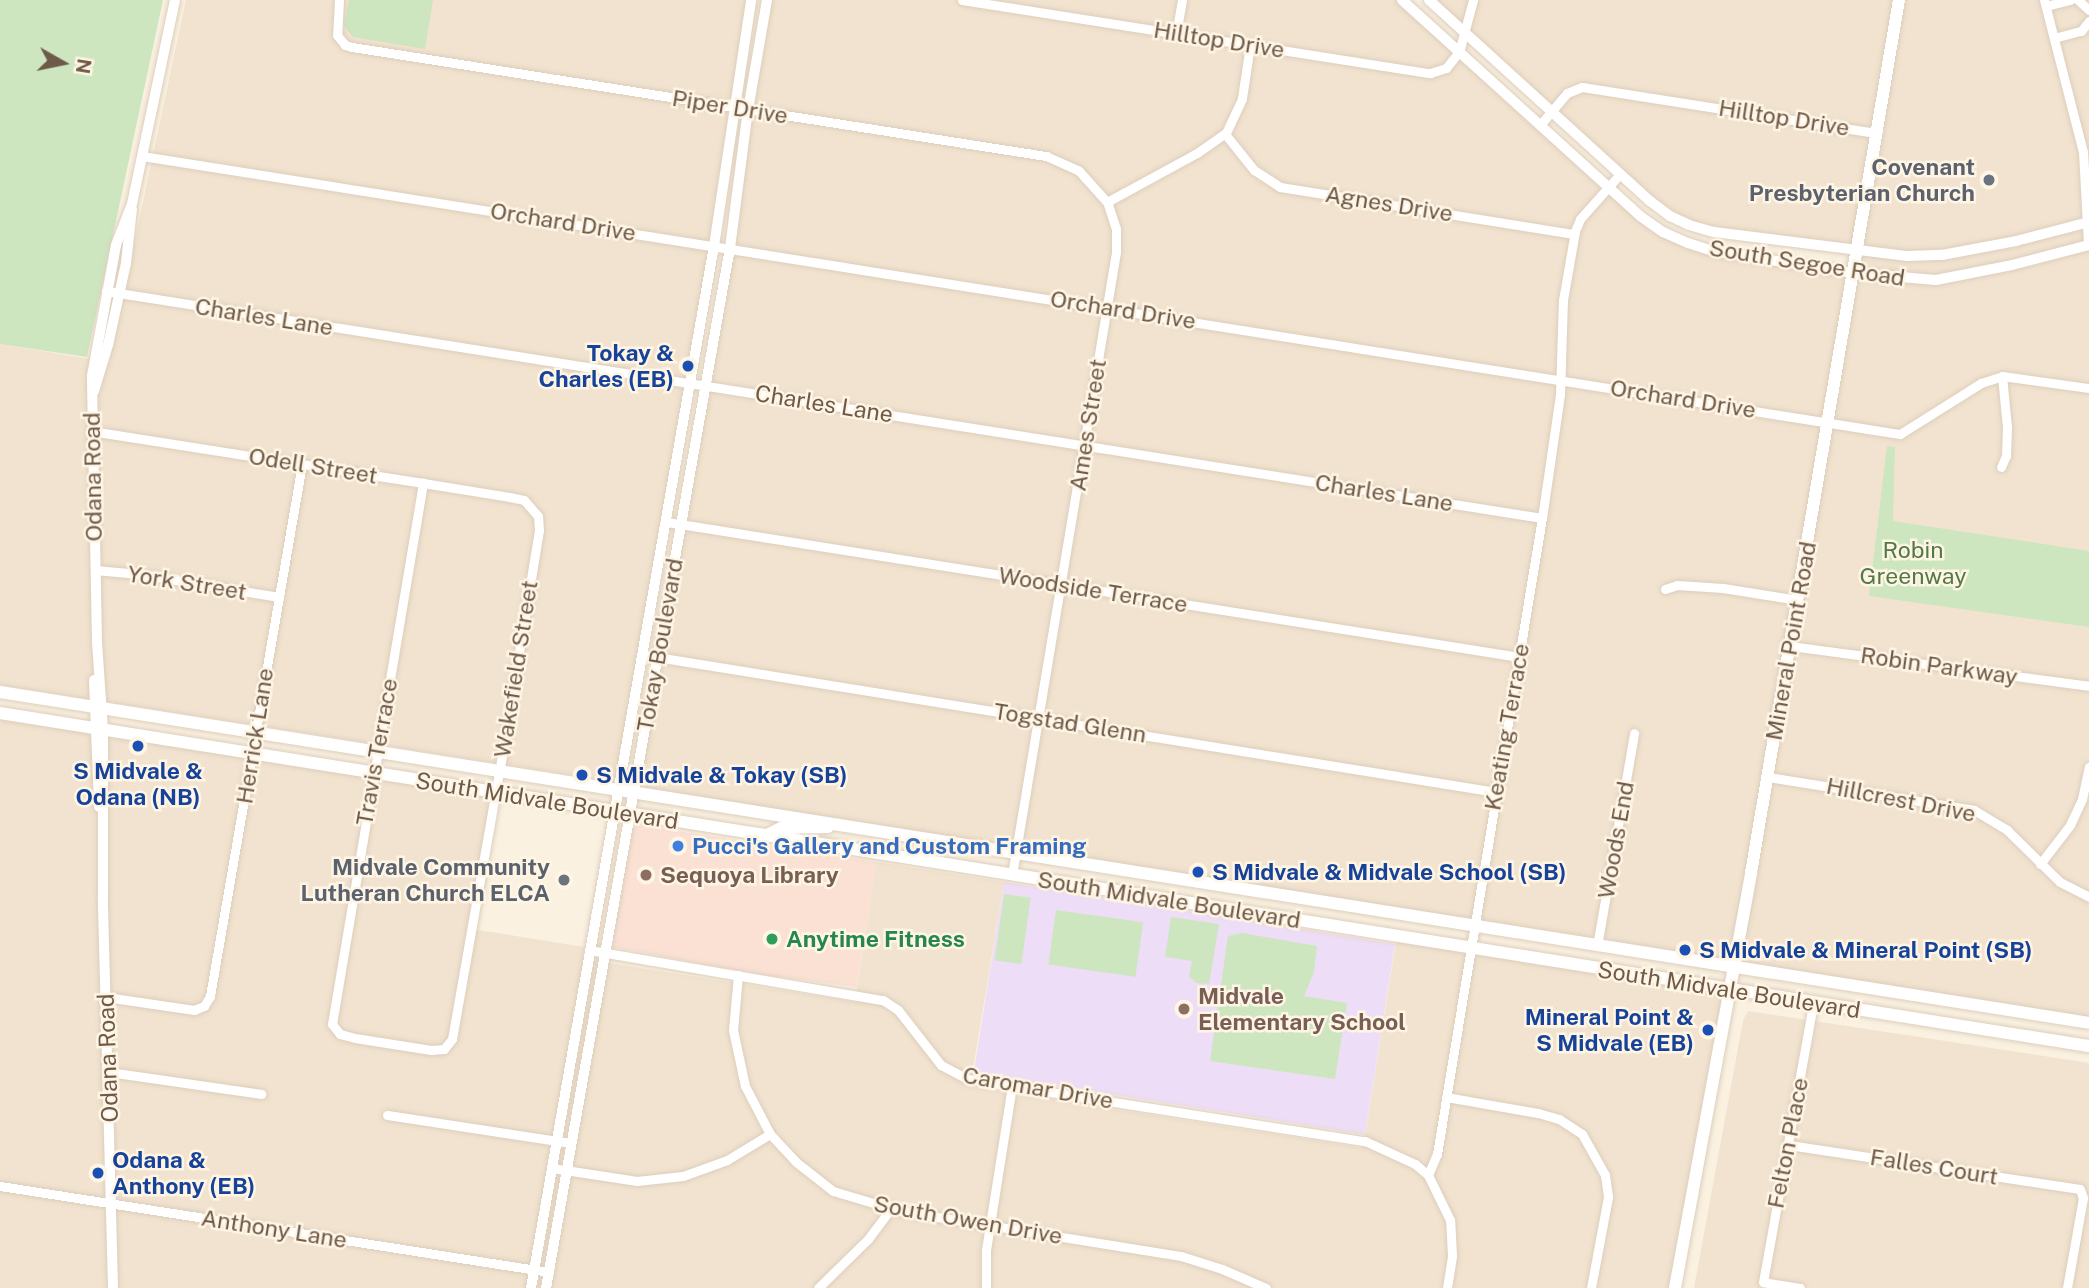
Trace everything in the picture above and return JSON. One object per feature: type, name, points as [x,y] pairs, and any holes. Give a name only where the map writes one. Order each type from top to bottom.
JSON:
[{"type":"main road","name":"Mineral Point Road","points":[[1675,1286],[1768,777],[1899,0]]},
{"type":"main road","name":"South Midvale Boulevard","points":[[0,692],[618,792],[856,825],[1016,854],[2089,1023]]},
{"type":"main road","name":"South Midvale Boulevard","points":[[0,713],[2089,1046]]},
{"type":"main road","points":[[767,835],[781,828],[856,825]]},
{"type":"street","name":"Odana Road","points":[[92,397],[108,345],[119,293],[130,237],[132,204],[175,0]]},
{"type":"street","name":"Piper Drive","points":[[339,0],[335,25],[340,40],[352,47],[1046,156],[1079,172],[1107,202]]},
{"type":"street","name":"Tokay Boulevard","points":[[530,1288],[715,246],[733,107],[751,0]]},
{"type":"street","name":"Tokay Boulevard","points":[[546,1288],[603,953],[730,248],[748,110],[767,0]]},
{"type":"street","name":"Hilltop Drive","points":[[962,0],[1430,73],[1446,68],[1463,44]]},
{"type":"street","points":[[1176,34],[1182,0]]},
{"type":"street","name":"South Segoe Road","points":[[1402,0],[1552,111],[1660,209],[1689,225],[1714,232],[1908,256],[1942,255],[2016,241],[2088,222]]},
{"type":"street","name":"South Segoe Road","points":[[1429,0],[1463,44],[1540,125],[1608,187],[1663,232],[1688,243],[1713,251],[1854,273],[1936,280],[2012,265],[2089,245]]},
{"type":"street","points":[[1463,44],[1473,0]]},
{"type":"street","points":[[2070,0],[2045,3],[2083,152],[2089,245]]},
{"type":"street","points":[[2078,0],[2089,10]]},
{"type":"street","points":[[2054,38],[2081,32],[2089,21]]},
{"type":"street","points":[[1107,202],[1198,153],[1225,134],[1242,98],[1250,45]]},
{"type":"street","name":"Hilltop Drive","points":[[1540,125],[1567,93],[1582,87],[1877,133]]},
{"type":"street","name":"Agnes Drive","points":[[1225,134],[1254,170],[1280,187],[1574,234]]},
{"type":"street","name":"Orchard Drive","points":[[142,156],[1900,434],[1982,383],[2002,376]]},
{"type":"street","name":"Keating Terrace","points":[[1428,1175],[1437,1154],[1472,927],[1542,518],[1561,380],[1563,300],[1574,234],[1580,219],[1620,174]]},
{"type":"street","name":"Ames Street","points":[[1012,875],[1063,586],[1117,244],[1107,202]]},
{"type":"street","name":"Odana Road","points":[[113,1288],[102,827],[97,794],[99,729],[91,431],[95,348],[116,245],[132,204]]},
{"type":"street","name":"Charles Lane","points":[[106,291],[1542,518]]},
{"type":"street","points":[[2001,467],[2006,456],[2007,428],[2002,376],[2089,388]]},
{"type":"street","name":"Odell Street","points":[[91,431],[517,499],[532,507]]},
{"type":"street","name":"Herrick Lane","points":[[106,997],[183,1009],[204,1006],[210,996],[302,464]]},
{"type":"street","name":"Travis Terrace","points":[[423,483],[332,1021],[340,1034],[431,1050],[444,1049],[452,1039]]},
{"type":"street","name":"Wakefield Street","points":[[452,1039],[539,530],[538,516],[532,507]]},
{"type":"street","name":"Woodside Terrace","points":[[667,522],[1519,657]]},
{"type":"street","name":"York Street","points":[[95,570],[139,574],[279,597]]},
{"type":"street","points":[[1665,589],[1677,585],[1723,588],[1798,600]]},
{"type":"street","name":"Robin Parkway","points":[[1790,646],[2089,686]]},
{"type":"street","name":"Togstad Glenn","points":[[644,655],[1496,792]]},
{"type":"street","name":"Woods End","points":[[1597,946],[1634,733]]},
{"type":"street","points":[[2040,864],[2070,825],[2082,799],[2089,767]]},
{"type":"street","name":"Hillcrest Drive","points":[[1768,777],[1974,810],[1997,822],[2070,889],[2089,897]]},
{"type":"street","name":"Caromar Drive","points":[[589,950],[883,1000],[898,1010],[941,1065],[967,1079],[1366,1141],[1388,1149],[1428,1175]]},
{"type":"street","name":"South Owen Drive","points":[[738,975],[734,1008],[736,1050],[745,1086],[770,1134],[822,1184],[834,1191],[891,1209],[1181,1256],[1222,1269],[1266,1288]]},
{"type":"street","name":"Felton Place","points":[[1800,1288],[1763,1282],[1813,1004]]},
{"type":"street","points":[[108,1072],[261,1094]]},
{"type":"street","points":[[986,1288],[986,1250],[1013,1086]]},
{"type":"street","points":[[1446,1097],[1538,1113],[1559,1119],[1582,1133],[1605,1175],[1608,1197],[1591,1288]]},
{"type":"street","points":[[387,1115],[571,1143]]},
{"type":"street","points":[[552,1168],[637,1181],[683,1176],[727,1160],[770,1134]]},
{"type":"street","name":"Falles Court","points":[[1788,1145],[2080,1189],[2083,1198],[2067,1288]]},
{"type":"street","points":[[1428,1175],[1450,1220],[1452,1255],[1447,1288]]},
{"type":"street","name":"Anthony Lane","points":[[0,1186],[549,1272]]},
{"type":"street","points":[[818,1288],[868,1239],[891,1209]]},
{"type":"shaded area","points":[[186,0],[746,0],[700,304],[616,776],[611,781],[0,685],[0,344],[109,362]]},
{"type":"shaded area","points":[[767,0],[1402,0],[1639,216],[1688,243],[1854,273],[1858,250],[1714,232],[1670,216],[1429,0],[2089,0],[2089,1023],[633,794]]},
{"type":"shaded area","points":[[0,713],[496,792],[472,929],[584,947],[583,959],[855,1002],[876,862],[1004,882],[970,1087],[1363,1148],[1397,936],[1730,989],[1674,1288],[0,1288]]},
{"type":"shaded area","points":[[638,825],[876,862],[857,987],[751,973],[613,947],[611,943],[633,828]]},
{"type":"shaded area","name":"Midvale Elementary School","points":[[1004,882],[1395,944],[1365,1135],[974,1073]]},
{"type":"shaded area","points":[[1748,1011],[2089,1063],[2089,1288],[1694,1288],[1743,1021]]},
{"type":"green space","points":[[0,0],[163,0],[87,357],[0,344]]},
{"type":"green space","points":[[349,0],[433,0],[425,49],[353,37],[344,26]]},
{"type":"green space","name":"Robin Greenway","points":[[1887,446],[1895,447],[1893,521],[2089,551],[2089,627],[1869,596]]},
{"type":"green space","points":[[1004,894],[1031,898],[1021,964],[995,960]]},
{"type":"green space","points":[[1056,910],[1143,922],[1135,977],[1048,964]]},
{"type":"green space","points":[[1171,917],[1219,924],[1209,984],[1196,983],[1189,976],[1192,961],[1165,957]]},
{"type":"green space","points":[[1242,933],[1317,946],[1314,972],[1304,996],[1347,1003],[1335,1079],[1210,1061],[1228,936]]},
{"type":"place","name":"Covenant Presbyterian Church","points":[[1989,180]]},
{"type":"place","name":"Tokay & Charles (EB)","points":[[688,366]]},
{"type":"place","name":"S Midvale & Odana (NB)","points":[[138,746]]},
{"type":"place","name":"S Midvale & Tokay (SB)","points":[[582,775]]},
{"type":"place","name":"Pucci's Gallery and Custom Framing","points":[[678,846]]},
{"type":"place","name":"S Midvale & Midvale School (SB)","points":[[1198,872]]},
{"type":"place","name":"Sequoya Library","points":[[646,875]]},
{"type":"place","name":"Midvale Community Lutheran Church ELCA","points":[[564,880]]},
{"type":"place","name":"Anytime Fitness","points":[[772,939]]},
{"type":"place","name":"S Midvale & Mineral Point (SB)","points":[[1685,950]]},
{"type":"place","name":"Midvale Elementary School","points":[[1184,1009]]},
{"type":"place","name":"Mineral Point & S Midvale (EB)","points":[[1708,1030]]},
{"type":"place","name":"Odana & Anthony (EB)","points":[[98,1173]]}]
